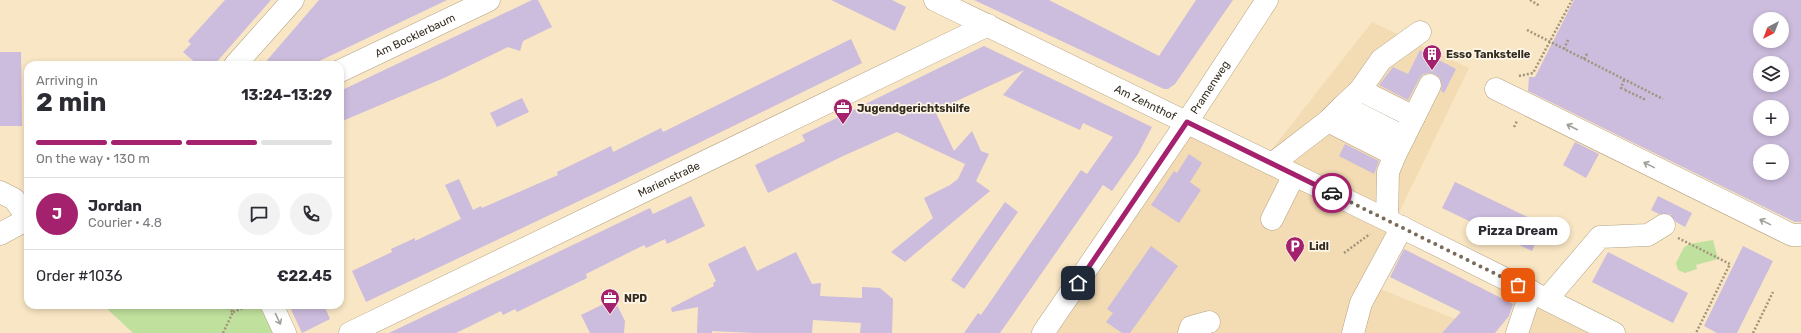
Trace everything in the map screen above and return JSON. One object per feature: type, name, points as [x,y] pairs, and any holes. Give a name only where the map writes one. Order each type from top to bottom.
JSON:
[{"type":"street","points":[[239,61],[293,0]]},
{"type":"street","name":"Am Bocklerbaum","points":[[344,69],[489,0]]},
{"type":"street","name":"Am Zehnthof","points":[[935,0],[1187,122],[1614,333]]},
{"type":"street","name":"Pramenweg","points":[[1043,333],[1187,122],[1267,0]]},
{"type":"street","name":"Marienstraße","points":[[350,333],[988,25]]},
{"type":"street","points":[[1272,164],[1328,122],[1360,90],[1381,60],[1420,32]]},
{"type":"street","points":[[1353,333],[1361,303],[1392,223],[1388,172],[1399,146],[1430,85]]},
{"type":"street","points":[[1496,89],[1792,235],[1801,235]]},
{"type":"street","points":[[1360,90],[1414,117]]},
{"type":"street","points":[[1343,106],[1399,146]]},
{"type":"street","points":[[1328,122],[1399,146]]},
{"type":"street","points":[[1272,219],[1294,175]]},
{"type":"street","points":[[0,192],[14,199],[24,213]]},
{"type":"street","points":[[0,234],[24,221]]},
{"type":"street","points":[[1517,333],[1539,295],[1600,236],[1648,235],[1662,226]]},
{"type":"street","points":[[274,309],[285,333]]},
{"type":"street","points":[[1189,333],[1191,327],[1209,322]]},
{"type":"path","points":[[1530,0],[1540,6]]},
{"type":"path","points":[[1519,76],[1533,73],[1572,0]]},
{"type":"path","points":[[1527,30],[1663,99]]},
{"type":"path","points":[[1564,49],[1568,40]]},
{"type":"path","points":[[1584,59],[1588,52]]},
{"type":"path","points":[[1624,80],[1621,88],[1644,99],[1643,101]]},
{"type":"path","points":[[1344,253],[1392,223]]},
{"type":"path","points":[[1662,226],[1730,264],[1696,333]]},
{"type":"path","points":[[1753,333],[1773,292]]},
{"type":"path","points":[[230,309],[233,312]]},
{"type":"path","points":[[223,333],[233,312],[241,309]]},
{"type":"shaded area","points":[[1372,22],[1469,68],[1365,283],[1453,318],[1478,333],[1044,333],[1186,126],[1265,158]]},
{"type":"shaded area","points":[[1533,296],[1607,333],[1513,333]]},
{"type":"green space","points":[[1713,240],[1718,259],[1696,265],[1697,269],[1685,273],[1678,270],[1676,263],[1684,247],[1690,244]]},
{"type":"green space","points":[[107,309],[271,309],[282,333],[133,333]]},
{"type":"building","points":[[225,0],[271,0],[218,61],[193,61],[183,52],[191,44],[188,41]]},
{"type":"building","points":[[319,0],[447,0],[319,61],[266,61]]},
{"type":"building","points":[[532,0],[538,0],[552,27],[523,41],[520,51],[508,47],[444,78],[344,120],[344,89]]},
{"type":"building","points":[[831,0],[892,0],[906,7],[895,31]]},
{"type":"building","points":[[974,0],[1049,0],[1159,56],[1196,0],[1233,0],[1175,84],[1168,89],[1164,89]]},
{"type":"building","points":[[1574,0],[1801,0],[1801,222],[1795,222],[1528,91],[1529,77],[1535,77]]},
{"type":"building","points":[[851,39],[862,63],[619,182],[366,302],[352,271],[392,252],[391,249],[415,238],[415,241],[461,219],[445,185],[459,179],[473,210],[481,206],[482,208],[558,175],[557,172],[611,146],[613,152],[661,128],[663,132]]},
{"type":"building","points":[[984,46],[1152,127],[1138,154],[1112,191],[1103,185],[1000,333],[964,333],[978,313],[981,315],[1081,170],[1087,174],[1113,137],[1083,123],[1080,130],[1003,95],[1024,70],[935,111],[954,151],[972,131],[981,151],[989,154],[976,181],[990,191],[905,262],[891,252],[933,218],[924,198],[950,185],[958,179],[965,164],[897,132],[843,156],[768,193],[755,165],[805,141],[802,135]]},
{"type":"building","points":[[1420,50],[1456,69],[1444,93],[1441,91],[1442,85],[1440,78],[1435,74],[1430,73],[1423,74],[1408,100],[1379,85],[1393,67],[1408,74]]},
{"type":"building","points":[[0,52],[21,52],[22,126],[0,126]]},
{"type":"building","points":[[522,98],[529,112],[497,127],[490,113]]},
{"type":"building","points":[[1575,142],[1599,154],[1586,178],[1563,165]]},
{"type":"building","points":[[1345,144],[1379,161],[1374,174],[1339,156]]},
{"type":"building","points":[[1189,154],[1202,163],[1190,182],[1201,190],[1179,223],[1151,205],[1174,171],[1177,173]]},
{"type":"building","points":[[1455,182],[1544,225],[1532,251],[1442,208]]},
{"type":"building","points":[[691,196],[705,226],[667,244],[665,239],[646,248],[644,245],[586,274],[587,278],[517,312],[515,309],[503,315],[501,311],[456,333],[389,333],[650,208],[653,214]]},
{"type":"building","points":[[1658,196],[1692,213],[1685,227],[1676,222],[1670,214],[1659,214],[1651,210]]},
{"type":"building","points":[[1005,202],[1018,212],[964,289],[951,280]]},
{"type":"building","points":[[745,246],[757,271],[796,252],[812,284],[821,283],[820,296],[862,298],[862,287],[880,288],[893,299],[892,333],[860,333],[861,323],[813,320],[812,333],[712,331],[712,333],[697,333],[698,307],[672,312],[671,308],[714,286],[713,283],[716,281],[708,264]]},
{"type":"building","points":[[1151,246],[1178,266],[1130,333],[1122,333],[1106,322],[1113,313],[1107,309]]},
{"type":"building","points":[[1743,246],[1773,261],[1737,333],[1717,333],[1704,326]]},
{"type":"building","points":[[1404,249],[1513,304],[1509,316],[1495,333],[1442,333],[1461,312],[1390,277]]},
{"type":"building","points":[[1608,252],[1688,293],[1673,323],[1592,282]]},
{"type":"building","points":[[614,299],[625,321],[624,333],[590,333],[581,315]]},
{"type":"building","points":[[291,309],[326,309],[330,319],[302,333]]},
{"type":"way so far","points":[[1332,193],[1518,285]]},
{"type":"place","name":"Esso Tankstelle","points":[[1432,71]]},
{"type":"place","name":"Jugendgerichtshilfe","points":[[843,125]]},
{"type":"place","name":"Lidl","points":[[1295,263]]},
{"type":"place","name":"Pizza Dream","points":[[1518,285]]},
{"type":"place","name":"NPD","points":[[610,315]]},
{"type":"route","points":[[1078,283],[1187,122],[1332,193]]}]
